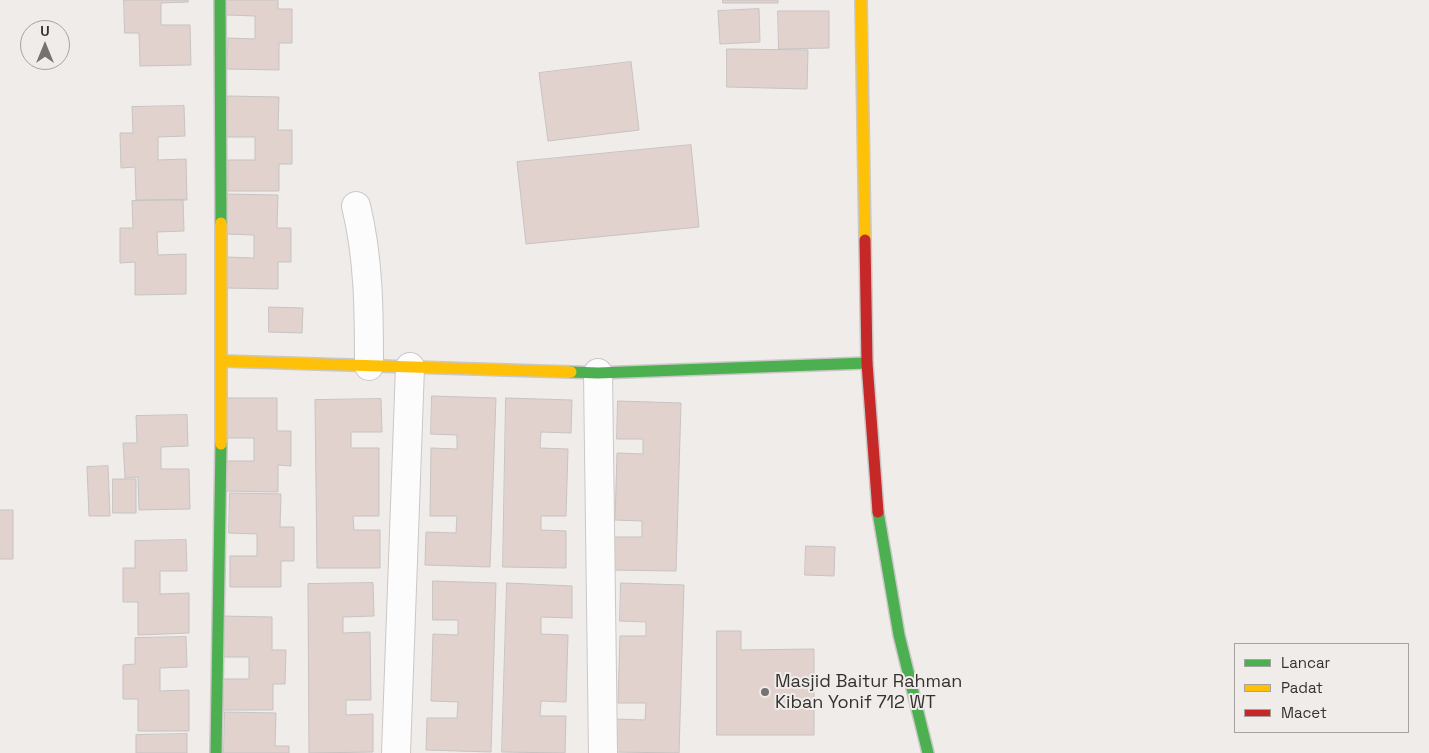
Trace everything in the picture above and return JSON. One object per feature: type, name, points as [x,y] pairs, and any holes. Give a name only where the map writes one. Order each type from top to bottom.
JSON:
[{"type":"street","points":[[216,753],[222,361],[220,0]]},
{"type":"street","points":[[861,0],[867,362],[878,510],[898,635],[928,753]]},
{"type":"street","points":[[356,206],[363,235],[368,281],[369,366]]},
{"type":"street","points":[[222,361],[598,373],[867,362]]},
{"type":"street","points":[[396,753],[410,367]]},
{"type":"street","points":[[598,373],[604,753]]},
{"type":"building","points":[[124,0],[188,0],[188,2],[161,3],[161,25],[190,25],[191,65],[140,66],[139,33],[125,33]]},
{"type":"building","points":[[227,0],[278,0],[278,9],[292,9],[292,43],[279,43],[279,70],[227,69],[228,38],[255,39],[255,16],[227,15]]},
{"type":"building","points":[[723,0],[778,0],[778,3],[723,3]]},
{"type":"building","points":[[759,9],[760,42],[720,44],[718,11]]},
{"type":"building","points":[[778,11],[829,11],[829,48],[779,49]]},
{"type":"building","points":[[727,49],[808,50],[807,89],[727,87]]},
{"type":"building","points":[[631,62],[639,130],[548,141],[539,73]]},
{"type":"building","points":[[228,96],[279,97],[278,130],[292,130],[292,164],[279,164],[279,191],[228,191],[228,160],[255,160],[255,137],[227,137]]},
{"type":"building","points":[[184,106],[185,136],[158,137],[158,160],[186,159],[187,200],[136,200],[135,167],[121,168],[120,133],[133,133],[132,107]]},
{"type":"building","points":[[691,145],[699,227],[526,244],[517,162]]},
{"type":"building","points":[[227,194],[278,195],[277,228],[291,228],[291,262],[278,262],[278,289],[227,288],[227,257],[254,258],[254,235],[226,234]]},
{"type":"building","points":[[183,200],[184,231],[157,232],[158,255],[186,254],[186,294],[135,295],[135,262],[120,263],[120,228],[133,228],[132,201]]},
{"type":"building","points":[[269,307],[303,308],[302,333],[269,332]]},
{"type":"building","points":[[432,396],[496,398],[490,567],[425,565],[426,532],[456,533],[457,516],[430,516],[431,448],[457,449],[457,435],[431,434]]},
{"type":"building","points":[[226,398],[277,398],[277,431],[291,431],[291,466],[278,465],[278,492],[226,491],[227,461],[254,461],[254,438],[225,438]]},
{"type":"building","points":[[506,398],[572,400],[571,433],[541,432],[540,448],[568,449],[566,516],[541,516],[541,530],[566,531],[566,568],[503,567]]},
{"type":"building","points":[[381,399],[382,432],[351,432],[351,448],[379,448],[379,516],[353,516],[354,530],[380,530],[380,568],[317,568],[315,400]]},
{"type":"building","points":[[618,401],[681,403],[676,571],[610,570],[612,537],[642,537],[642,521],[615,520],[617,453],[643,454],[643,439],[617,439]]},
{"type":"building","points":[[187,415],[188,446],[161,447],[161,469],[189,469],[190,509],[139,510],[138,477],[125,478],[123,443],[137,443],[136,416]]},
{"type":"building","points":[[108,466],[110,516],[89,516],[87,467]]},
{"type":"building","points":[[113,479],[136,479],[136,513],[113,513]]},
{"type":"building","points":[[230,493],[281,494],[280,527],[294,527],[294,561],[281,561],[281,587],[230,587],[230,556],[257,556],[257,534],[229,533]]},
{"type":"building","points":[[0,510],[13,510],[13,559],[0,559]]},
{"type":"building","points":[[186,540],[187,571],[160,571],[160,594],[189,593],[189,633],[138,635],[138,602],[123,602],[123,568],[135,568],[135,541]]},
{"type":"building","points":[[806,546],[835,547],[834,576],[805,575]]},
{"type":"building","points":[[433,581],[496,583],[491,752],[426,750],[427,718],[457,718],[458,702],[431,701],[433,634],[458,635],[458,620],[433,620]]},
{"type":"building","points":[[373,583],[374,616],[343,617],[343,633],[370,632],[371,700],[346,700],[346,715],[373,714],[373,752],[309,753],[308,584]]},
{"type":"building","points":[[507,583],[572,586],[572,618],[541,617],[541,634],[568,635],[566,702],[541,701],[540,716],[566,716],[565,753],[502,752]]},
{"type":"building","points":[[621,583],[684,585],[679,753],[614,752],[615,719],[645,720],[646,703],[618,703],[620,636],[646,636],[646,622],[620,621]]},
{"type":"building","points":[[221,616],[272,617],[272,650],[286,650],[285,684],[273,684],[273,710],[221,710],[222,679],[249,679],[249,657],[221,657]]},
{"type":"building","name":"Masjid Baitur Rahman Kiban Yonif 712 WT","points":[[717,631],[741,631],[741,650],[814,649],[814,735],[717,735]]},
{"type":"building","points":[[186,637],[187,667],[160,668],[160,691],[189,690],[189,731],[138,731],[138,699],[123,699],[123,665],[135,664],[135,638]]},
{"type":"building","points":[[225,712],[276,713],[275,746],[289,746],[289,753],[224,753]]},
{"type":"building","points":[[187,734],[187,753],[136,753],[136,735]]},
{"type":"traffic: fast","points":[[220,0],[221,223]]},
{"type":"traffic: fast","points":[[571,372],[598,373],[867,363]]},
{"type":"traffic: fast","points":[[216,753],[221,444]]},
{"type":"traffic: fast","points":[[878,512],[899,635],[928,753]]},
{"type":"traffic: slow","points":[[861,0],[865,240]]},
{"type":"traffic: slow","points":[[221,223],[221,444]]},
{"type":"traffic: slow","points":[[222,361],[571,372]]},
{"type":"traffic: jam","points":[[865,240],[867,363],[878,512]]},
{"type":"place","name":"Masjid Baitur Rahman Kiban Yonif 712 WT","points":[[765,692]]}]
